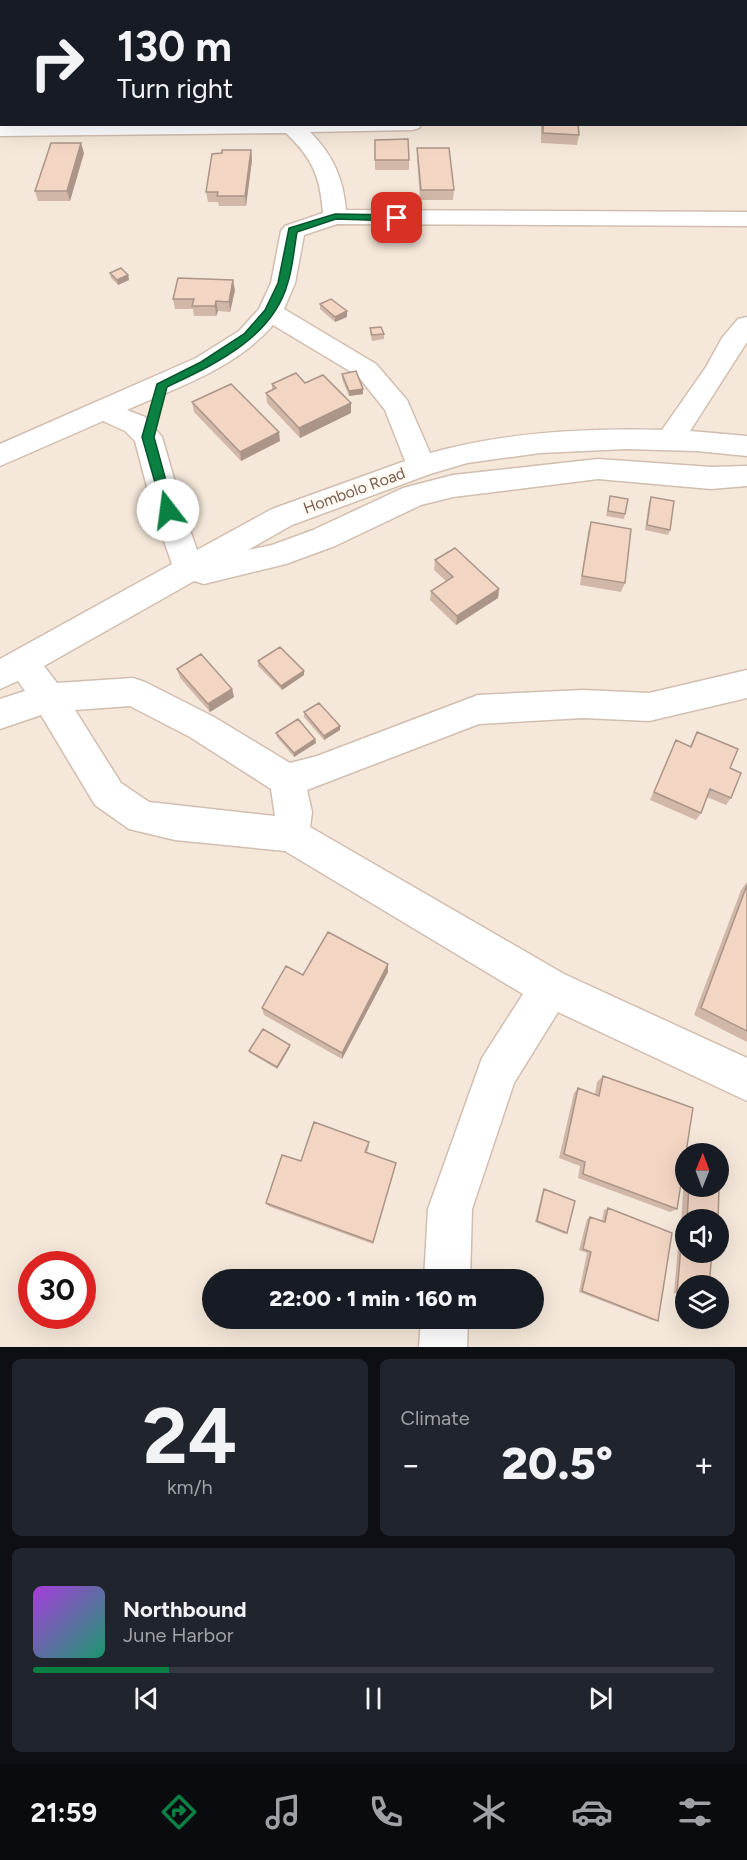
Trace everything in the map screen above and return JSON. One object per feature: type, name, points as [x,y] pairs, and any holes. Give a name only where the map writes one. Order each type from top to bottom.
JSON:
[{"type":"street","points":[[0,130],[352,126]]},
{"type":"street","points":[[293,128],[317,150],[333,185],[335,217]]},
{"type":"street","points":[[0,456],[105,411],[205,364],[248,337],[270,312],[283,283],[293,231],[335,217],[747,219]]},
{"type":"street","points":[[270,312],[367,370],[397,407],[421,465]]},
{"type":"street","points":[[670,440],[717,370],[731,344],[747,325]]},
{"type":"street","points":[[148,437],[162,384]]},
{"type":"street","points":[[105,411],[135,424],[148,437],[168,510],[179,574],[275,556],[324,538],[413,496],[453,486],[598,469],[711,478],[747,476]]},
{"type":"street","name":"Hombolo Road","points":[[11,669],[282,517],[421,465],[466,453],[540,443],[626,439],[747,446]]},
{"type":"street","points":[[11,669],[49,698],[108,794],[142,817],[291,835],[550,988],[747,1080]]},
{"type":"street","points":[[287,780],[318,771],[478,710],[583,704],[649,707],[747,684]]},
{"type":"street","points":[[0,714],[49,698],[133,692],[202,727],[287,780],[294,812],[291,835]]},
{"type":"street","points":[[447,1269],[450,1209],[497,1073],[550,988]]},
{"type":"street","points":[[444,1347],[445,1329]]},
{"type":"shaded area","points":[[0,126],[747,126],[747,1347],[0,1347]]},
{"type":"building","points":[[543,126],[578,126],[579,135],[543,133]]},
{"type":"building","points":[[408,139],[409,160],[375,160],[375,140]]},
{"type":"building","points":[[51,143],[81,143],[67,191],[35,191]]},
{"type":"building","points":[[417,148],[449,148],[454,190],[421,190]]},
{"type":"building","points":[[222,150],[251,150],[245,196],[217,196],[218,192],[206,192],[212,154],[222,153]]},
{"type":"building","points":[[121,268],[128,275],[117,280],[110,273]]},
{"type":"building","points":[[178,278],[233,280],[229,302],[216,301],[215,306],[192,306],[194,299],[173,299]]},
{"type":"building","points":[[331,299],[347,311],[335,317],[320,304]]},
{"type":"building","points":[[381,327],[384,334],[372,335],[370,328]]},
{"type":"building","points":[[356,371],[363,389],[349,391],[342,374]]},
{"type":"building","points":[[296,373],[305,383],[323,375],[351,403],[299,428],[266,393],[276,388],[272,384]]},
{"type":"building","points":[[231,384],[279,432],[240,452],[192,402]]},
{"type":"building","points":[[610,496],[628,499],[625,514],[608,511]]},
{"type":"building","points":[[651,497],[674,501],[670,530],[647,525]]},
{"type":"building","points":[[591,522],[631,529],[625,583],[582,576]]},
{"type":"building","points":[[455,548],[499,589],[457,616],[431,591],[453,577],[435,560]]},
{"type":"building","points":[[280,647],[304,671],[281,686],[258,661]]},
{"type":"building","points":[[201,654],[232,689],[208,704],[177,669]]},
{"type":"building","points":[[319,703],[340,726],[324,736],[304,712]]},
{"type":"building","points":[[298,719],[315,739],[294,753],[276,733]]},
{"type":"building","points":[[697,732],[738,749],[730,768],[741,773],[731,798],[710,789],[701,813],[654,792],[676,740],[691,747]]},
{"type":"building","points":[[747,885],[747,1031],[701,1008]]},
{"type":"building","points":[[328,932],[388,964],[342,1053],[262,1008],[286,966],[303,975]]},
{"type":"building","points":[[263,1029],[290,1045],[277,1067],[249,1051]]},
{"type":"building","points":[[603,1076],[693,1108],[687,1143],[675,1143],[675,1197],[679,1197],[677,1209],[583,1174],[585,1162],[564,1154],[578,1088],[599,1096]]},
{"type":"building","points":[[314,1122],[369,1142],[365,1152],[396,1163],[373,1242],[266,1203],[282,1155],[301,1161]]},
{"type":"building","points":[[544,1189],[575,1201],[567,1233],[537,1221]]},
{"type":"building","points":[[688,1197],[719,1197],[718,1209],[688,1209]]},
{"type":"building","points":[[608,1208],[672,1233],[658,1321],[582,1291],[591,1252],[583,1249],[590,1217],[605,1222]]},
{"type":"building","points":[[680,1263],[711,1263],[710,1275],[679,1275]]},
{"type":"route","points":[[168,510],[148,437],[162,384],[205,364],[248,337],[270,312],[283,283],[287,252],[293,231],[335,217],[397,218]]}]
